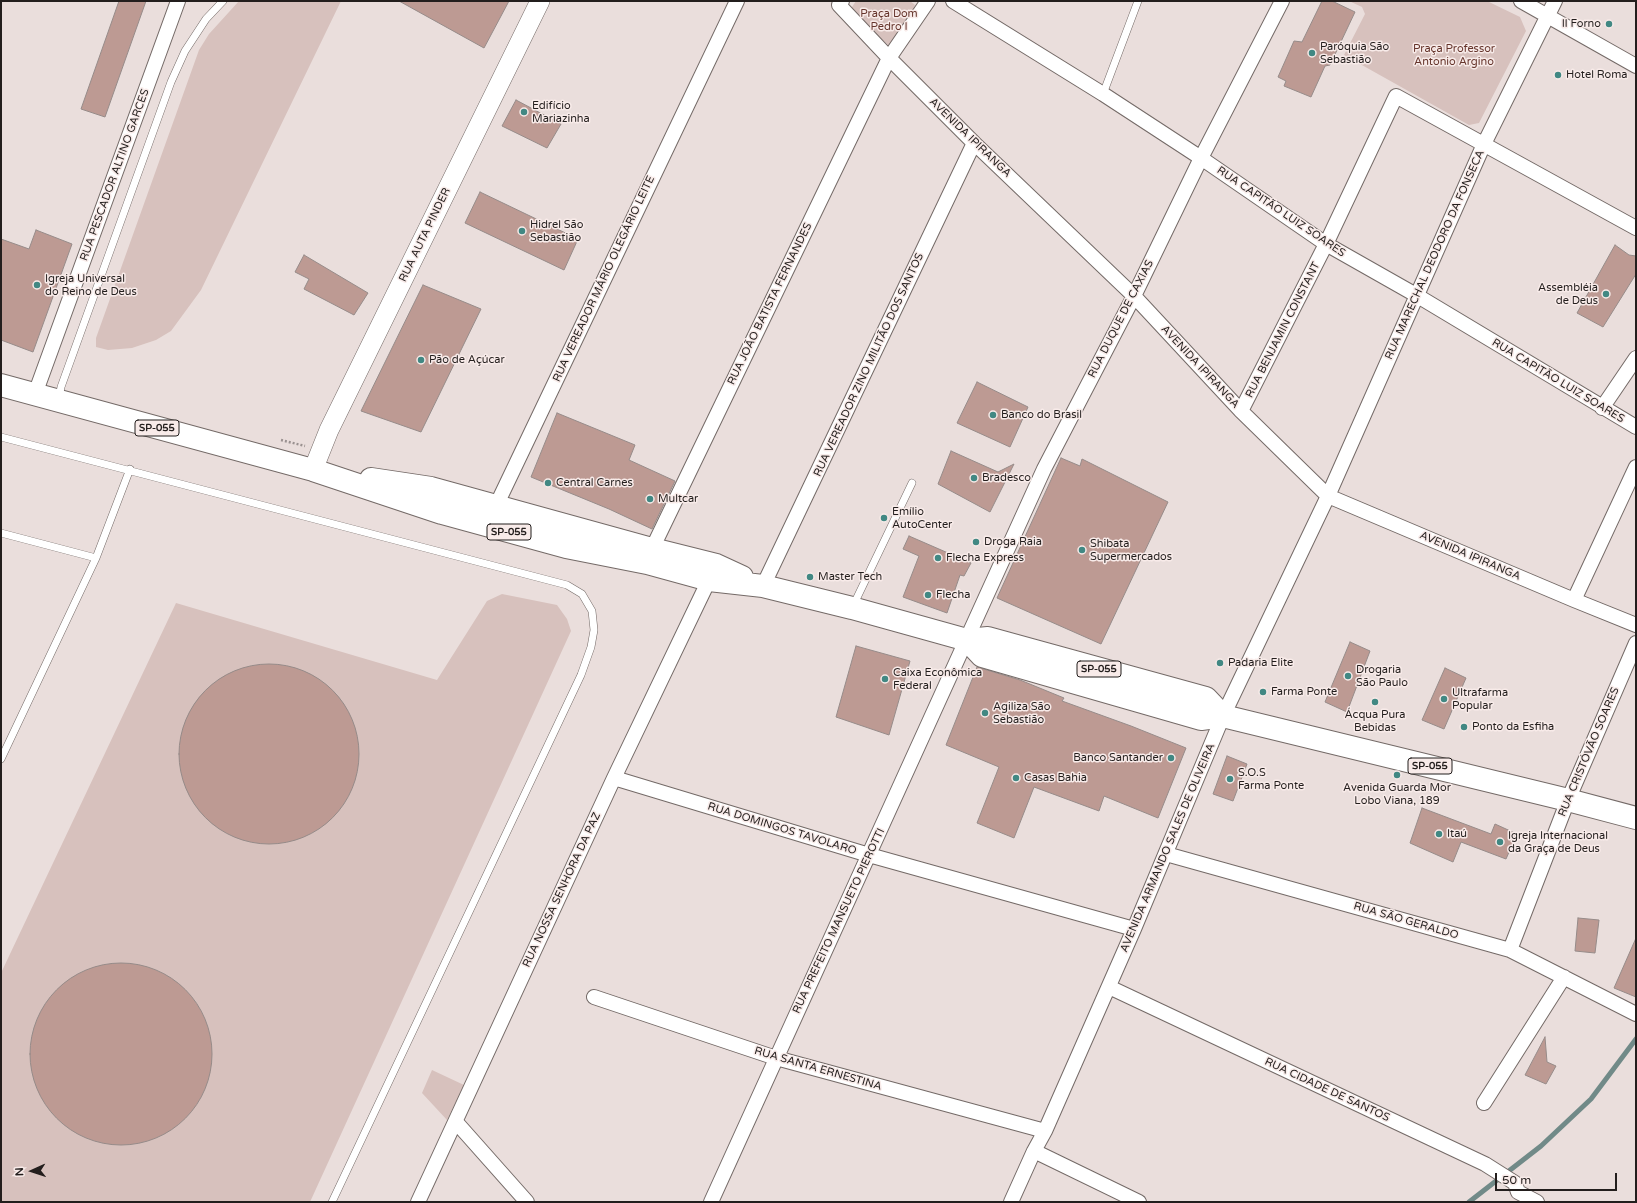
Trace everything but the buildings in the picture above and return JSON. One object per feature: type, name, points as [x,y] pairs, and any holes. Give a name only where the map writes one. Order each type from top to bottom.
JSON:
[{"type":"main road","name":"RUA AUTA PINDER","points":[[313,470],[329,430],[540,1]]},
{"type":"main road","name":"SP-055","points":[[1,385],[313,470],[442,514],[566,547],[647,563],[709,580],[764,586],[852,608],[967,640]]},
{"type":"main road","name":"SP-055","points":[[313,470],[431,488],[652,549],[716,565],[764,586]]},
{"type":"main road","points":[[967,640],[982,656],[1201,720],[1223,716]]},
{"type":"main road","name":"SP-055","points":[[1223,716],[1636,818]]},
{"type":"street","name":"RUA PESCADOR ALTINO GARCES","points":[[35,394],[178,1]]},
{"type":"street","name":"RUA VEREADOR MÁRIO OLEGÁRIO LEITE","points":[[496,506],[737,1]]},
{"type":"street","name":"AVENIDA IPIRANGA","points":[[842,1],[839,6],[889,58],[974,143],[1134,296],[1241,411],[1328,496],[1636,625]]},
{"type":"street","name":"RUA JOÃO BATISTA FERNANDES","points":[[652,549],[889,58],[928,1]]},
{"type":"street","name":"RUA CAPITÃO LUIZ SOARES","points":[[953,1],[1103,94],[1201,158],[1326,244],[1416,295],[1602,408],[1636,427]]},
{"type":"street","name":"RUA DUQUE DE CAXIAS","points":[[967,640],[1044,469],[1134,296],[1201,158],[1282,1]]},
{"type":"street","points":[[1521,1],[1636,66]]},
{"type":"street","name":"RUA MARECHAL DEODORO DA FONSECA","points":[[1328,496],[1484,144],[1555,1]]},
{"type":"street","name":"RUA BENJAMIN CONSTANT","points":[[1241,411],[1326,244],[1396,96],[1484,144]]},
{"type":"street","name":"RUA VEREADOR ZINO MILITÃO DOS SANTOS","points":[[764,586],[974,143]]},
{"type":"street","points":[[1484,144],[1636,228]]},
{"type":"street","points":[[1602,408],[1636,358]]},
{"type":"street","points":[[1574,600],[1636,467]]},
{"type":"street","name":"AVENIDA ARMANDO SALES DE OLIVEIRA","points":[[1011,1202],[1034,1151],[1045,1131],[1109,987],[1223,716],[1328,496]]},
{"type":"street","points":[[442,514],[478,516],[487,513],[496,506]]},
{"type":"street","name":"RUA NOSSA SENHORA DA PAZ","points":[[418,1202],[614,778],[709,580]]},
{"type":"street","name":"RUA PREFEITO MANSUETO PIEROTTI","points":[[711,1202],[967,640]]},
{"type":"street","name":"RUA CRISTÓVÃO SOARES","points":[[1510,950],[1568,800],[1636,643]]},
{"type":"street","name":"RUA DOMINGOS TAVOLARO","points":[[614,778],[870,855],[1134,929]]},
{"type":"street","name":"RUA SÃO GERALDO","points":[[1166,854],[1510,950],[1631,1012]]},
{"type":"street","points":[[1484,1103],[1564,977]]},
{"type":"street","name":"RUA CIDADE DE SANTOS","points":[[1109,987],[1485,1164],[1515,1183],[1518,1192],[1537,1202]]},
{"type":"street","name":"RUA SANTA ERNESTINA","points":[[594,997],[776,1058],[1045,1131]]},
{"type":"street","points":[[456,1122],[527,1202]]},
{"type":"street","points":[[1034,1151],[1139,1202]]},
{"type":"lane","points":[[58,400],[171,82],[185,51],[206,19],[223,1]]},
{"type":"lane","points":[[1103,94],[1138,1]]},
{"type":"lane","points":[[1,437],[130,469],[566,585],[582,594],[592,611],[594,630],[591,647],[581,675],[332,1202]]},
{"type":"lane","points":[[1,759],[96,558],[130,469]]},
{"type":"lane","points":[[852,608],[912,483]]},
{"type":"lane","points":[[1,533],[96,558]]},
{"type":"green space","points":[[239,1],[341,1],[201,290],[171,331],[156,340],[132,348],[108,350],[96,347],[96,338],[199,50],[209,34]]},
{"type":"green space","name":"Praça Dom Pedro I","points":[[856,1],[910,1],[915,5],[897,53],[850,10]]},
{"type":"green space","name":"Praça Professor Antonio Argino","points":[[1349,1],[1487,1],[1520,17],[1526,31],[1479,123],[1469,125],[1344,55],[1365,14],[1362,7]]},
{"type":"green space","points":[[502,594],[557,605],[567,619],[571,631],[310,1202],[1,1202],[1,973],[176,603],[437,680],[487,601]]},
{"type":"green space","points":[[432,1070],[464,1085],[447,1120],[422,1093]]},
{"type":"waterway","points":[[1469,1202],[1541,1146],[1591,1099],[1636,1039]]},
{"type":"place","name":"Il Forno","points":[[1609,24]]},
{"type":"place","name":"Paróquia São Sebastião","points":[[1312,53]]},
{"type":"place","name":"Hotel Roma","points":[[1558,75]]},
{"type":"place","name":"Edifício Mariazinha","points":[[524,112]]},
{"type":"place","name":"Hidrel São Sebastião","points":[[522,231]]},
{"type":"place","name":"Igreja Universal do Reino de Deus","points":[[37,285]]},
{"type":"place","name":"Assembléia de Deus","points":[[1606,294]]},
{"type":"place","name":"Pão de Açúcar","points":[[421,360]]},
{"type":"place","name":"Banco do Brasil","points":[[993,415]]},
{"type":"place","name":"Bradesco","points":[[974,478]]},
{"type":"place","name":"Central Carnes","points":[[548,483]]},
{"type":"place","name":"Multcar","points":[[650,499]]},
{"type":"place","name":"Emílio AutoCenter","points":[[884,518]]},
{"type":"place","name":"Droga Raia","points":[[976,542]]},
{"type":"place","name":"Shibata Supermercados","points":[[1082,550]]},
{"type":"place","name":"Flecha Express","points":[[938,558]]},
{"type":"place","name":"Master Tech","points":[[810,577]]},
{"type":"place","name":"Flecha","points":[[928,595]]},
{"type":"place","name":"Padaria Elite","points":[[1220,663]]},
{"type":"place","name":"Drogaria São Paulo","points":[[1348,676]]},
{"type":"place","name":"Caixa Econômica Federal","points":[[885,679]]},
{"type":"place","name":"Farma Ponte","points":[[1263,692]]},
{"type":"place","name":"Ultrafarma Popular","points":[[1444,699]]},
{"type":"place","name":"Ácqua Pura Bebidas","points":[[1375,702]]},
{"type":"place","name":"Agiliza São Sebastião","points":[[985,713]]},
{"type":"place","name":"Ponto da Esfiha","points":[[1464,727]]},
{"type":"place","name":"Banco Santander","points":[[1171,758]]},
{"type":"place","name":"Avenida Guarda Mor Lobo Viana, 189","points":[[1397,775]]},
{"type":"place","name":"Casas Bahia","points":[[1016,778]]},
{"type":"place","name":"S.O.S Farma Ponte","points":[[1230,779]]},
{"type":"place","name":"Itaú","points":[[1439,834]]},
{"type":"place","name":"Igreja Internacional da Graça de Deus","points":[[1500,842]]}]
